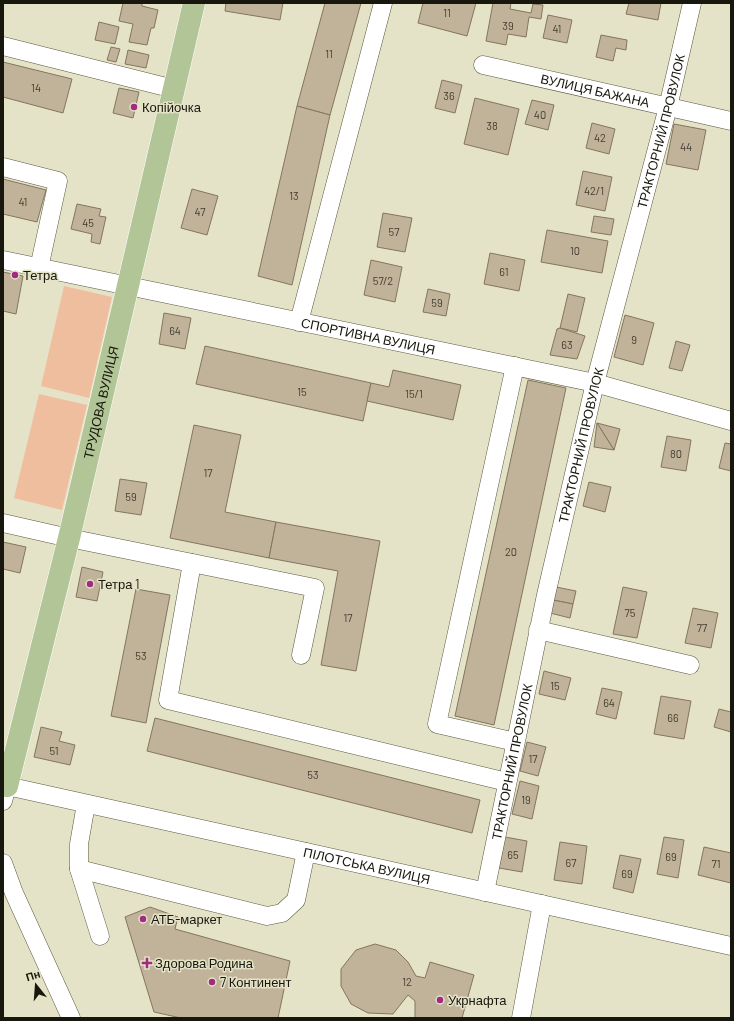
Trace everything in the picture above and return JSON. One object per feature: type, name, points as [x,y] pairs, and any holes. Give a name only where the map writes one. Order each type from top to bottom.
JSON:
[{"type":"main road","name":"ТРУДОВА ВУЛИЦЯ","points":[[4,791],[69,538],[194,3]]},
{"type":"street","points":[[300,322],[383,3]]},
{"type":"street","name":"ТРАКТОРНИЙ ПРОВУЛОК","points":[[485,892],[514,742],[538,630],[595,383],[668,107],[692,3]]},
{"type":"street","points":[[3,46],[174,89]]},
{"type":"street","name":"ВУЛИЦЯ БАЖАНА","points":[[483,65],[731,121]]},
{"type":"street","points":[[3,167],[58,181],[40,268]]},
{"type":"street","name":"СПОРТИВНА ВУЛИЦЯ","points":[[3,260],[595,383],[731,421]]},
{"type":"street","points":[[514,742],[437,724],[515,366]]},
{"type":"street","points":[[3,522],[69,538],[316,588],[301,655]]},
{"type":"street","points":[[192,563],[168,700],[507,782]]},
{"type":"street","points":[[538,630],[690,665]]},
{"type":"street","name":"ПІЛОТСЬКА ВУЛИЦЯ","points":[[4,791],[86,804],[731,946]]},
{"type":"street","points":[[86,804],[80,844],[79,869],[100,936]]},
{"type":"street","points":[[79,869],[267,916],[282,913],[296,900],[306,852]]},
{"type":"street","points":[[3,863],[14,893],[71,1018]]},
{"type":"street","points":[[521,1018],[542,904]]},
{"type":"shaded area","points":[[64,286],[112,297],[89,398],[41,386]]},
{"type":"shaded area","points":[[39,394],[87,405],[62,510],[14,498]]},
{"type":"building","points":[[123,3],[142,3],[142,6],[158,10],[154,28],[151,28],[147,45],[129,42],[133,24],[119,21]]},
{"type":"building","points":[[226,3],[283,3],[280,20],[225,11]]},
{"type":"building","points":[[325,3],[361,3],[330,115],[297,106]]},
{"type":"building","points":[[423,3],[476,3],[467,36],[418,23]]},
{"type":"building","points":[[493,3],[511,3],[510,9],[531,13],[533,4],[543,5],[541,19],[529,17],[526,37],[508,34],[506,45],[486,41]]},
{"type":"building","points":[[629,3],[661,3],[658,20],[626,14]]},
{"type":"building","points":[[548,15],[572,20],[567,43],[543,38]]},
{"type":"building","points":[[99,22],[119,27],[115,44],[95,40]]},
{"type":"building","points":[[601,35],[627,40],[626,50],[616,48],[613,61],[596,57]]},
{"type":"building","points":[[111,47],[120,49],[116,62],[107,60]]},
{"type":"building","points":[[128,50],[149,55],[146,68],[125,64]]},
{"type":"building","points":[[3,62],[72,79],[63,113],[3,97]]},
{"type":"building","points":[[442,80],[462,85],[455,113],[435,108]]},
{"type":"building","points":[[119,88],[139,92],[133,118],[113,113]]},
{"type":"building","points":[[475,98],[519,109],[508,155],[464,144]]},
{"type":"building","points":[[532,100],[554,105],[548,130],[525,124]]},
{"type":"building","points":[[297,106],[330,115],[292,285],[258,276]]},
{"type":"building","points":[[592,123],[615,129],[609,154],[586,148]]},
{"type":"building","points":[[674,124],[706,130],[698,170],[666,164]]},
{"type":"building","points":[[583,171],[612,177],[605,211],[576,205]]},
{"type":"building","points":[[3,179],[46,190],[37,222],[3,214]]},
{"type":"building","points":[[192,189],[218,196],[207,235],[181,228]]},
{"type":"building","points":[[77,204],[101,209],[99,216],[106,217],[100,244],[91,242],[92,234],[71,229]]},
{"type":"building","points":[[383,213],[412,218],[405,252],[377,247]]},
{"type":"building","points":[[594,216],[614,219],[611,235],[591,232]]},
{"type":"building","points":[[547,230],[608,241],[602,273],[541,262]]},
{"type":"building","points":[[490,253],[525,260],[519,291],[484,284]]},
{"type":"building","points":[[371,260],[402,267],[395,302],[364,295]]},
{"type":"building","points":[[3,272],[23,276],[16,314],[3,311]]},
{"type":"building","points":[[428,289],[450,294],[446,316],[423,312]]},
{"type":"building","points":[[568,294],[585,298],[577,332],[560,328]]},
{"type":"building","points":[[164,313],[191,318],[185,349],[159,344]]},
{"type":"building","points":[[625,315],[654,323],[643,365],[614,357]]},
{"type":"building","points":[[560,328],[585,336],[577,359],[550,355],[557,329]]},
{"type":"building","points":[[676,341],[690,345],[682,371],[669,368]]},
{"type":"building","points":[[205,346],[371,383],[363,421],[196,384]]},
{"type":"building","points":[[393,370],[461,385],[453,420],[367,401],[371,383],[389,387]]},
{"type":"building","points":[[528,380],[566,388],[494,725],[455,716]]},
{"type":"building","points":[[597,423],[620,429],[614,450]]},
{"type":"building","points":[[597,423],[614,450],[594,447]]},
{"type":"building","points":[[194,425],[241,435],[225,512],[276,522],[269,558],[170,538]]},
{"type":"building","points":[[667,436],[691,440],[686,471],[661,467]]},
{"type":"building","points":[[725,443],[731,444],[731,471],[719,468]]},
{"type":"building","points":[[120,479],[147,483],[141,515],[115,511]]},
{"type":"building","points":[[589,482],[611,487],[605,512],[583,506]]},
{"type":"building","points":[[276,522],[380,541],[356,671],[321,665],[338,571],[269,558]]},
{"type":"building","points":[[3,542],[26,547],[20,573],[3,569]]},
{"type":"building","name":"Тетра 1","points":[[82,567],[103,572],[97,601],[76,597]]},
{"type":"building","points":[[556,587],[576,591],[573,604],[553,600]]},
{"type":"building","points":[[623,587],[647,592],[637,638],[613,634]]},
{"type":"building","points":[[136,589],[170,595],[146,723],[111,716]]},
{"type":"building","points":[[553,600],[573,604],[570,618],[550,613]]},
{"type":"building","points":[[693,608],[718,613],[711,648],[685,643]]},
{"type":"building","points":[[544,671],[571,678],[565,700],[539,694]]},
{"type":"building","points":[[602,688],[622,692],[616,719],[596,714]]},
{"type":"building","points":[[661,696],[691,701],[684,739],[654,734]]},
{"type":"building","points":[[719,709],[731,712],[731,732],[714,727]]},
{"type":"building","points":[[155,718],[480,800],[472,833],[147,751]]},
{"type":"building","points":[[41,727],[62,732],[59,741],[75,745],[70,765],[34,757]]},
{"type":"building","points":[[527,742],[546,747],[538,776],[520,771]]},
{"type":"building","points":[[520,781],[539,786],[532,819],[512,814]]},
{"type":"building","points":[[505,837],[527,841],[522,872],[499,868]]},
{"type":"building","points":[[664,837],[684,840],[678,878],[657,874]]},
{"type":"building","points":[[560,842],[587,846],[582,884],[554,880]]},
{"type":"building","points":[[704,847],[731,853],[731,883],[698,875]]},
{"type":"building","points":[[620,855],[641,859],[633,893],[613,888]]},
{"type":"building","points":[[150,907],[178,917],[175,929],[290,961],[278,1018],[181,1018],[154,1012],[125,917]]},
{"type":"building","points":[[375,944],[396,950],[408,962],[416,976],[425,978],[430,962],[474,975],[462,1018],[415,1018],[415,1001],[408,995],[393,1014],[368,1013],[351,1004],[341,986],[341,969],[356,950]]},
{"type":"place","name":"Копійочка","points":[[134,107]]},
{"type":"place","name":"Тетра","points":[[15,275]]},
{"type":"place","name":"Тетра 1","points":[[90,584]]},
{"type":"place","name":"АТБ-маркет","points":[[143,919]]},
{"type":"place","name":"Здорова Родина","points":[[147,963]]},
{"type":"place","name":"7 Континент","points":[[212,982]]},
{"type":"place","name":"Укрнафта","points":[[440,1000]]}]
